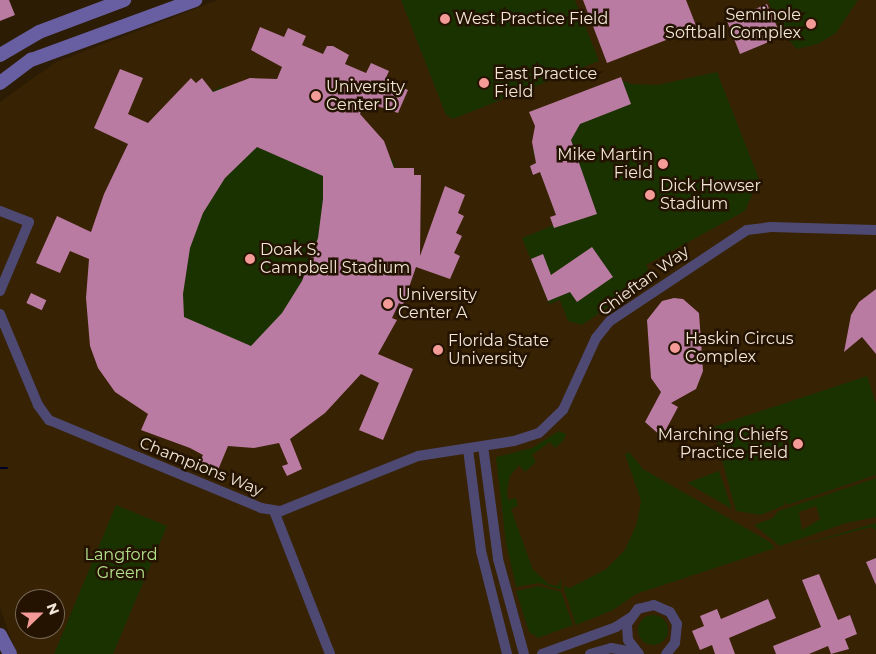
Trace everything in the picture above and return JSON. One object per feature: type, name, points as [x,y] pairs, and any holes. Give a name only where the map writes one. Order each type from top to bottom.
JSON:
[{"type":"main road","points":[[0,55],[39,32],[124,0]]},
{"type":"main road","points":[[0,83],[31,60],[195,0]]},
{"type":"main road","points":[[0,635],[10,654]]},
{"type":"main road","points":[[0,646],[3,654]]},
{"type":"street","points":[[0,211],[29,222],[0,291]]},
{"type":"street","name":"Chieftan Way","points":[[483,446],[527,438],[548,427],[563,410],[593,344],[610,321],[724,242],[756,228],[876,230]]},
{"type":"street","name":"Champions Way","points":[[0,314],[38,405],[49,420],[274,511],[294,507],[418,456],[483,446]]},
{"type":"street","points":[[483,446],[498,559],[524,654]]},
{"type":"street","points":[[468,448],[483,565],[507,654]]},
{"type":"street","points":[[274,511],[330,654]]},
{"type":"street","points":[[542,654],[616,627],[646,606],[662,607],[675,619],[676,654]]},
{"type":"street","points":[[630,618],[628,640],[639,654]]},
{"type":"street","points":[[666,654],[677,638]]},
{"type":"street","points":[[590,654],[611,648],[639,654]]},
{"type":"shaded area","name":"Florida State University","points":[[218,0],[876,0],[876,654],[17,654],[0,608],[0,102],[56,62]]},
{"type":"green space","name":"East Practice Field","points":[[401,0],[575,0],[599,61],[453,119],[446,115]]},
{"type":"green space","name":"Seminole Softball Complex","points":[[768,0],[858,0],[836,33],[818,44],[797,49],[780,30]]},
{"type":"green space","name":"Dick Howser Stadium","points":[[717,72],[759,179],[745,211],[646,265],[653,277],[582,325],[568,321],[560,300],[549,304],[522,238],[559,223],[533,153],[538,118],[621,80],[631,84],[657,85]]},
{"type":"green space","name":"Doak S. Campbell Stadium","points":[[206,84],[213,91],[221,86],[236,111],[365,166],[393,159],[395,169],[327,390],[105,293]]},
{"type":"green space","name":"Marching Chiefs Practice Field","points":[[867,376],[876,403],[876,475],[787,505],[784,501],[785,505],[761,515],[736,511],[713,427]]},
{"type":"green space","points":[[559,431],[566,434],[564,440],[555,448],[550,442],[532,455],[536,462],[525,472],[519,465],[510,476],[507,491],[508,500],[516,498],[518,506],[511,509],[533,570],[549,584],[558,586],[561,579],[561,590],[539,583],[516,587],[506,543],[496,457],[532,448]]},
{"type":"green space","points":[[629,452],[643,469],[770,542],[775,548],[636,594],[613,610],[576,625],[563,586],[570,588],[606,569],[625,550],[637,523],[641,501],[625,454]]},
{"type":"green space","points":[[719,471],[732,509],[687,483]]},
{"type":"green space","points":[[876,478],[876,517],[846,523],[780,546],[754,525],[773,518],[778,511]],"holes":[[[816,506],[820,519],[802,530],[799,512]]]},
{"type":"green space","name":"Langford Green","points":[[116,505],[167,526],[113,654],[54,654],[60,639],[65,639],[65,628]]},
{"type":"green space","points":[[876,523],[876,530],[871,527],[790,548]]},
{"type":"green space","points":[[539,586],[561,592],[573,625],[538,638],[529,632],[516,591]]},
{"type":"green space","points":[[653,615],[659,616],[667,624],[667,636],[659,644],[653,645],[647,644],[639,636],[638,630],[639,624],[647,616]]},
{"type":"building","points":[[0,0],[9,0],[15,15],[0,21]]},
{"type":"building","points":[[583,0],[686,0],[697,28],[607,63]]},
{"type":"building","points":[[767,4],[779,31],[769,35],[771,41],[740,54],[727,21]]},
{"type":"building","points":[[260,27],[284,37],[288,28],[306,36],[302,45],[323,54],[327,46],[333,46],[349,55],[345,64],[366,73],[371,63],[389,71],[385,80],[408,90],[398,113],[365,102],[360,114],[384,141],[394,168],[414,168],[414,175],[421,175],[420,256],[445,186],[465,195],[458,213],[464,216],[456,233],[462,236],[454,253],[460,256],[450,279],[416,267],[403,305],[399,303],[392,318],[397,320],[378,354],[413,369],[383,440],[359,430],[379,383],[361,374],[325,413],[290,439],[302,469],[287,476],[282,466],[288,464],[279,443],[254,448],[228,446],[218,470],[199,463],[203,455],[190,448],[141,430],[148,414],[115,392],[98,368],[90,346],[86,298],[89,259],[70,251],[60,273],[36,263],[57,216],[91,232],[104,194],[128,144],[94,128],[120,69],[143,78],[128,114],[148,123],[191,78],[196,83],[202,78],[213,92],[250,78],[277,79],[282,67],[251,50]],"holes":[[[257,147],[323,176],[323,199],[318,238],[302,281],[282,313],[251,346],[184,317],[183,294],[190,248],[203,213],[225,178]]]},
{"type":"building","points":[[621,77],[631,104],[580,124],[571,140],[597,214],[554,228],[550,217],[556,215],[540,172],[533,175],[530,166],[536,163],[532,142],[535,126],[529,112]]},
{"type":"building","points":[[592,247],[613,277],[577,302],[570,292],[548,301],[531,259],[543,254],[551,275]]},
{"type":"building","points":[[876,289],[876,354],[862,337],[844,352],[851,315],[859,302]]},
{"type":"building","points":[[31,293],[46,300],[42,310],[26,303]]},
{"type":"building","name":"Haskin Circus Complex","points":[[674,298],[683,299],[699,313],[703,371],[696,389],[671,403],[678,407],[662,437],[645,422],[661,392],[651,378],[647,320],[662,301]]},
{"type":"building","points":[[876,558],[876,585],[866,562]]},
{"type":"building","points":[[819,574],[838,620],[850,615],[857,634],[845,639],[849,649],[831,654],[828,646],[809,654],[776,654],[773,646],[821,627],[802,580]]},
{"type":"building","points":[[768,599],[776,618],[729,638],[735,654],[715,654],[712,645],[700,650],[692,631],[704,626],[700,616],[717,609],[721,619]]},
{"type":"waterway","points":[[0,468],[7,468]]},
{"type":"place","name":"West Practice Field","points":[[445,19]]},
{"type":"place","name":"Seminole Softball Complex","points":[[811,24]]},
{"type":"place","name":"East Practice Field","points":[[484,83]]},
{"type":"place","name":"University Center D","points":[[316,96]]},
{"type":"place","name":"Mike Martin Field","points":[[663,164]]},
{"type":"place","name":"Dick Howser Stadium","points":[[650,195]]},
{"type":"place","name":"Doak S. Campbell Stadium","points":[[250,259]]},
{"type":"place","name":"University Center A","points":[[388,304]]},
{"type":"place","name":"Haskin Circus Complex","points":[[675,348]]},
{"type":"place","name":"Florida State University","points":[[438,350]]},
{"type":"place","name":"Marching Chiefs Practice Field","points":[[798,444]]}]
